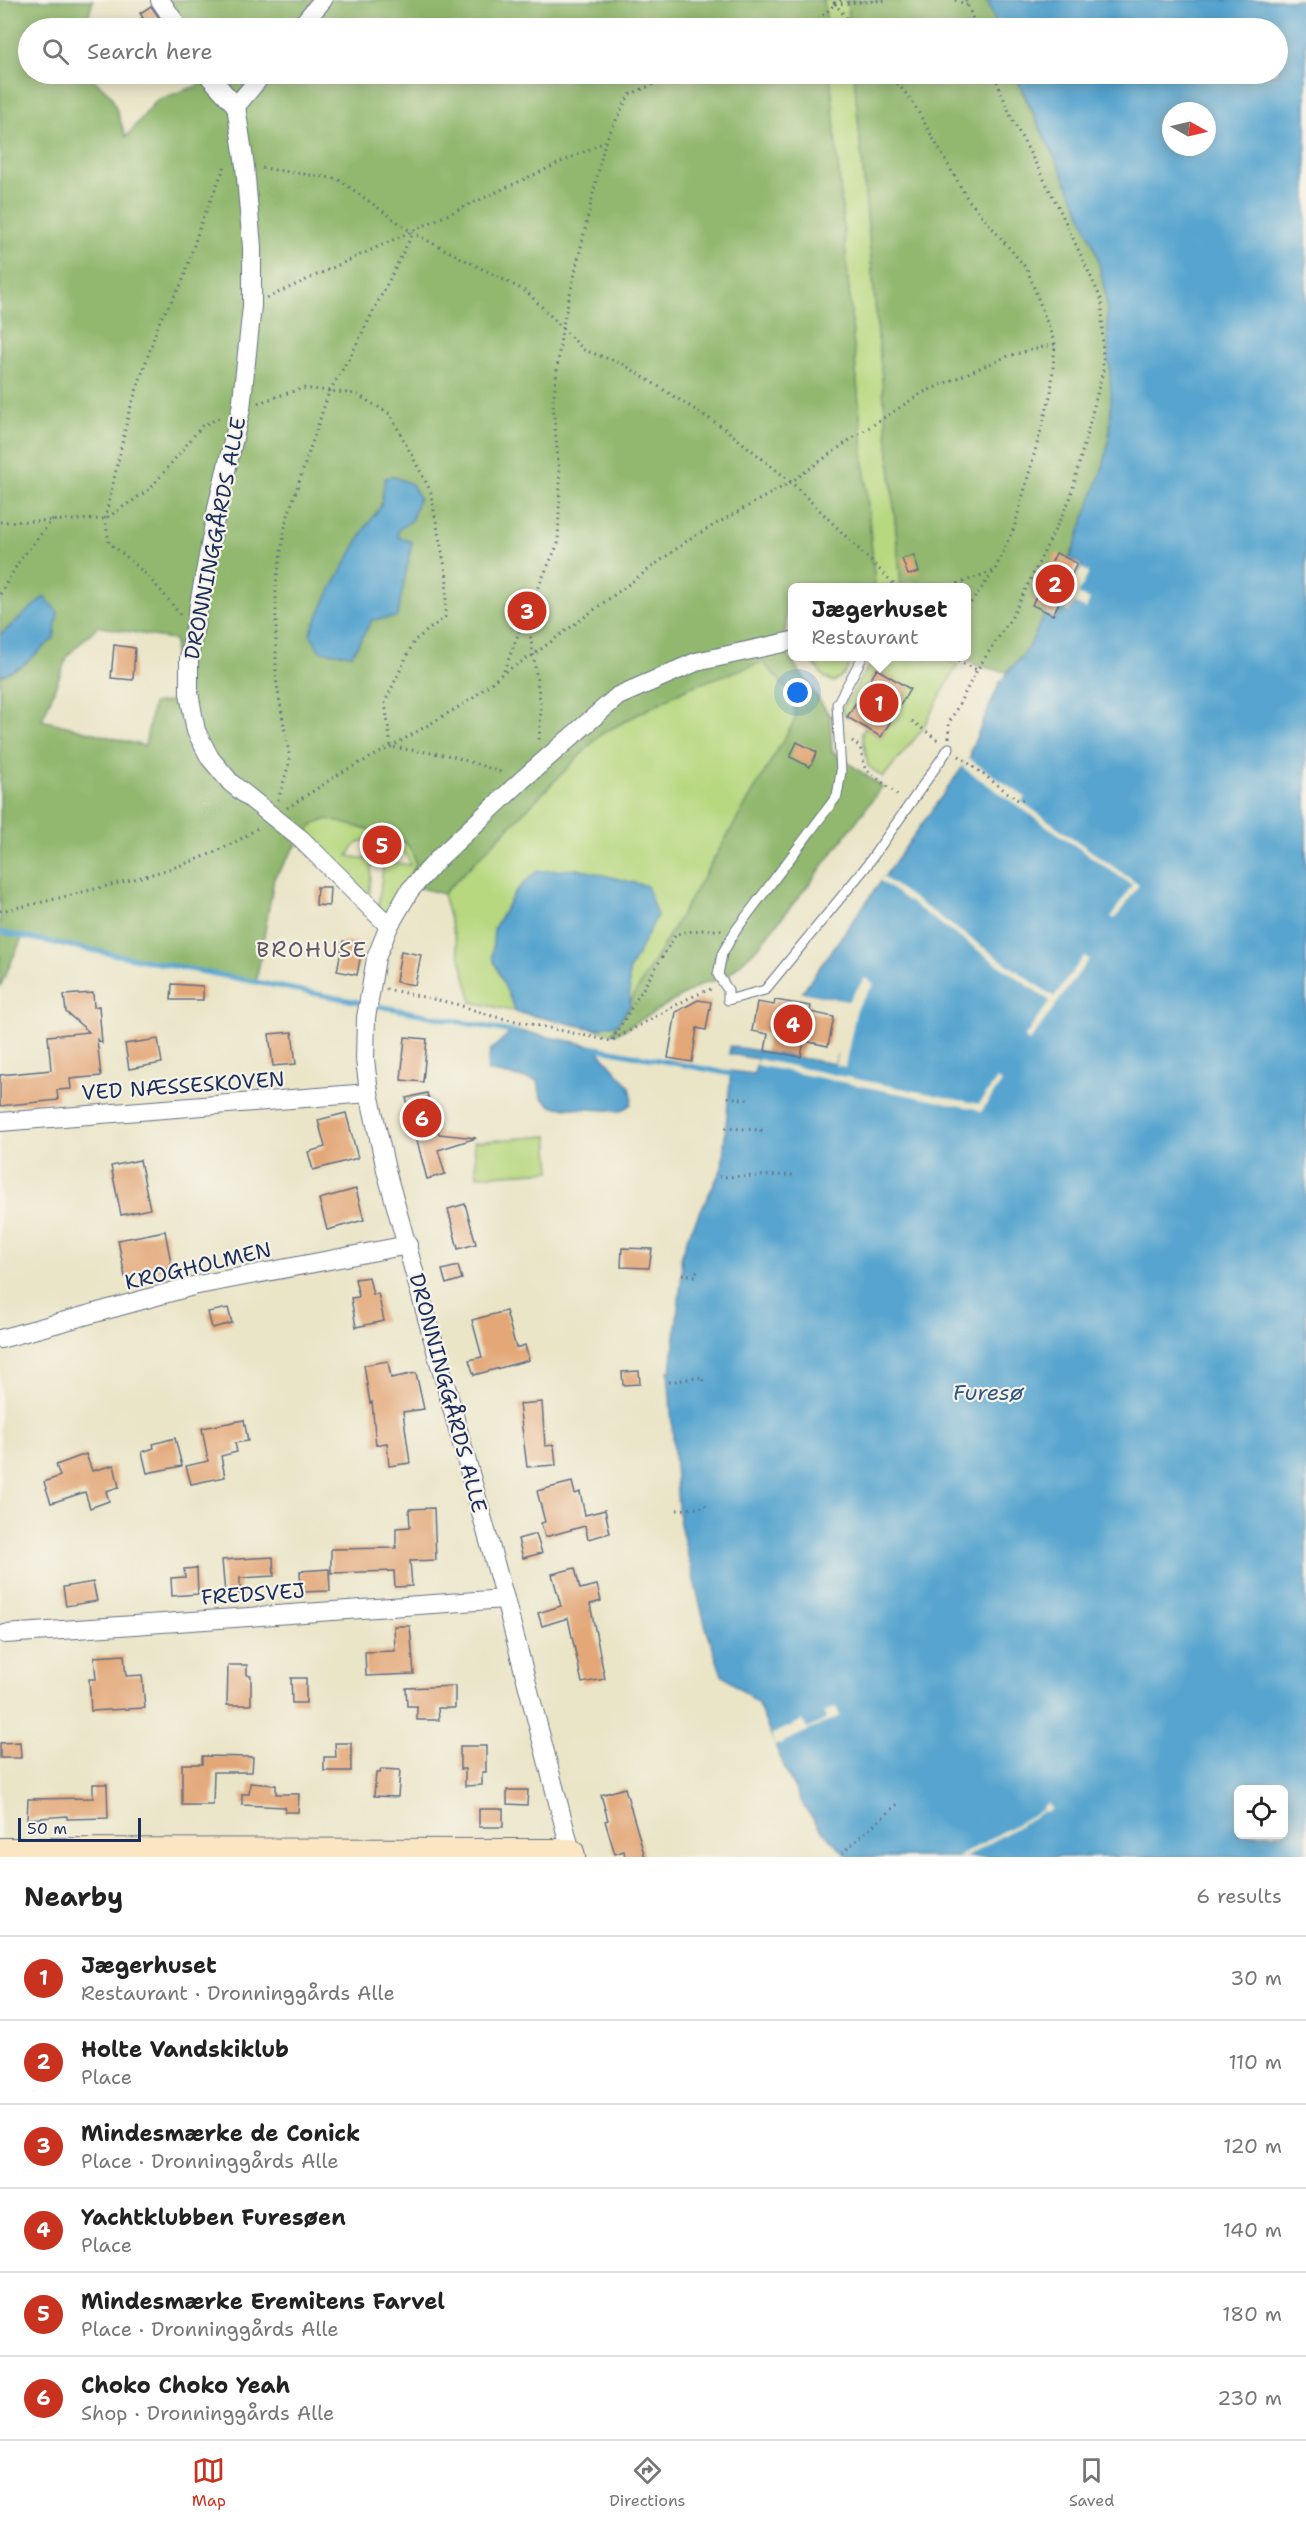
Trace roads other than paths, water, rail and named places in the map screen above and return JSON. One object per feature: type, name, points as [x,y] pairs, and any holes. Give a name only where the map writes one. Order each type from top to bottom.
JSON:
[{"type":"street","points":[[160,0],[172,18]]},
{"type":"street","points":[[308,18],[323,0]]},
{"type":"street","points":[[216,84],[236,106],[254,84]]},
{"type":"street","name":"DRONNINGGÅRDS ALLE","points":[[236,106],[245,166],[252,247],[252,306],[241,409],[219,503],[189,658],[189,693],[196,732],[210,758],[231,783],[273,816],[338,874],[388,926]]},
{"type":"street","name":"DRONNINGGÅRDS ALLE","points":[[572,1855],[505,1599],[387,1174],[369,1094],[365,1059],[366,1018],[376,958],[388,926],[410,890],[440,857],[523,779],[618,696],[696,662],[788,642]]},
{"type":"street","name":"VED NÆSSESKOVEN","points":[[0,1122],[369,1094]]},
{"type":"street","name":"KROGHOLMEN","points":[[0,1339],[193,1287],[408,1245]]},
{"type":"street","name":"FREDSVEJ","points":[[5,1634],[505,1599]]},
{"type":"street","points":[[0,1851],[572,1855]]},
{"type":"lane","points":[[861,661],[837,704],[841,772],[837,796],[736,930],[722,954],[718,975],[728,990],[728,1000],[765,990],[865,868],[949,748]]},
{"type":"water","name":"Furesø","points":[[987,0],[1306,0],[1306,1857],[848,1857],[805,1808],[787,1773],[757,1702],[722,1675],[706,1628],[679,1520],[668,1371],[671,1370],[682,1274],[681,1258],[688,1236],[722,1168],[731,1071],[754,1074],[758,1059],[729,1054],[730,1046],[835,1064],[848,1001],[802,992],[972,754],[970,752],[1000,682],[1028,649],[1044,615],[1055,619],[1082,565],[1070,559],[1104,464],[1110,434],[1111,397],[1106,296],[1097,255],[1078,206],[1020,84],[1288,84],[1288,18],[994,18]]},
{"type":"water","points":[[392,476],[412,484],[419,498],[411,521],[398,530],[398,537],[412,542],[397,617],[372,620],[352,655],[320,651],[310,633],[332,587],[366,527],[381,506],[385,478]]},
{"type":"water","points":[[44,597],[58,612],[54,638],[22,666],[0,676],[0,635]]},
{"type":"water","points":[[579,869],[647,886],[657,916],[629,971],[630,1006],[617,1024],[596,1029],[516,1012],[492,957],[494,928],[515,892],[537,871]]},
{"type":"water","points":[[512,1031],[594,1046],[630,1087],[631,1104],[621,1111],[553,1107],[541,1097],[538,1081],[487,1071],[490,1051]]},
{"type":"waterway","points":[[0,932],[517,1033]]},
{"type":"waterway","points":[[591,1047],[731,1074]]},
{"type":"place","name":"Holte Vandskiklub","points":[[1055,584]]},
{"type":"place","name":"Mindesmærke de Conick","points":[[527,611]]},
{"type":"place","name":"Jægerhuset","points":[[879,703]]},
{"type":"place","name":"Mindesmærke Eremitens Farvel","points":[[382,845]]},
{"type":"place","name":"Yachtklubben Furesøen","points":[[793,1024]]},
{"type":"place","name":"Choko Choko Yeah","points":[[422,1118]]},
{"type":"district","name":"BROHUSE","points":[[312,949]]}]
